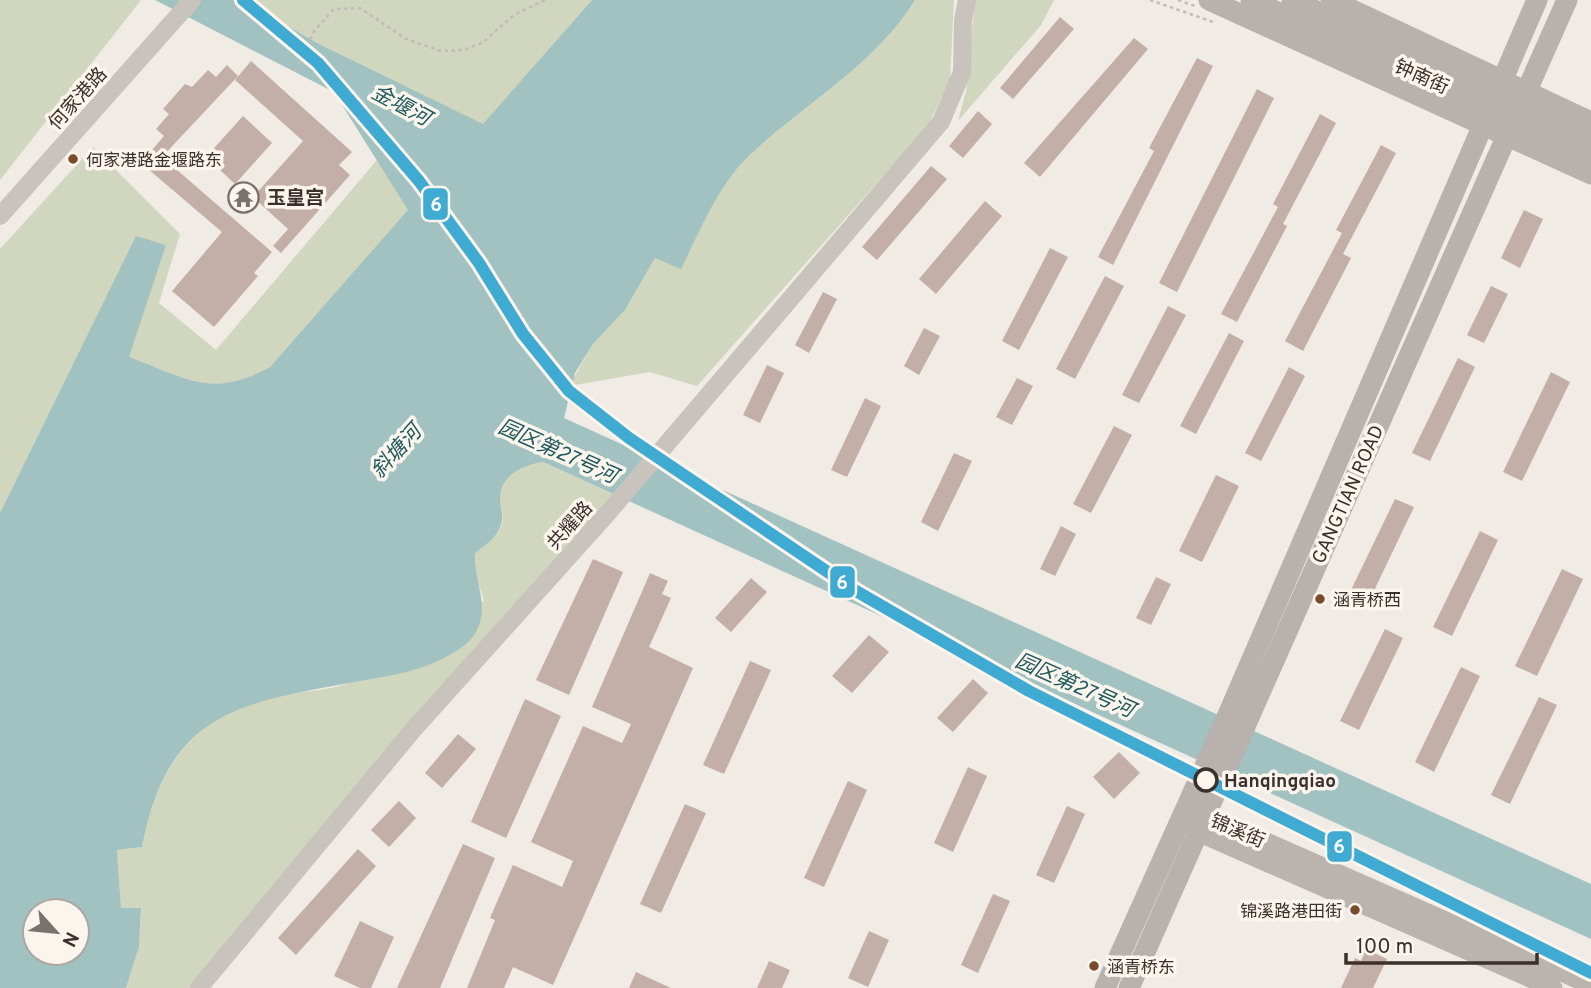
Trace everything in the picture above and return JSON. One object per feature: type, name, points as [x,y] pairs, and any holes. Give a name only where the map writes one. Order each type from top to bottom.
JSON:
[{"type":"main road","points":[[1209,0],[1259,20],[1591,174]]},
{"type":"main road","name":"钟南街","points":[[1251,0],[1591,155]]},
{"type":"main road","name":"钟南街","points":[[1292,0],[1591,136]]},
{"type":"main road","points":[[1331,0],[1591,122]]},
{"type":"main road","name":"GANGTIAN ROAD","points":[[1236,721],[1537,0]]},
{"type":"main road","name":"GANGTIAN ROAD","points":[[1105,988],[1183,815],[1211,776],[1567,0]]},
{"type":"main road","name":"GANGTIAN ROAD","points":[[1129,988],[1202,824],[1211,776]]},
{"type":"main road","name":"锦溪街","points":[[1183,815],[1553,988]]},
{"type":"main road","name":"锦溪街","points":[[1202,824],[1591,985]]},
{"type":"street","name":"共耀路","points":[[198,988],[413,730],[607,514],[941,122],[962,72],[963,20],[967,0]]},
{"type":"street","name":"何家港路","points":[[0,216],[188,4]]},
{"type":"path","points":[[527,0],[527,9]]},
{"type":"path","points":[[295,71],[314,31],[334,9],[360,8],[406,39],[441,51],[464,50],[482,43],[514,15],[545,0]]},
{"type":"green space","points":[[0,0],[141,0],[0,180]]},
{"type":"green space","points":[[244,0],[592,0],[483,125],[317,43]]},
{"type":"green space","points":[[915,0],[954,0],[950,79],[929,124],[697,386],[650,372],[569,386],[593,344],[625,310],[655,258],[681,268],[711,208],[739,166],[860,64],[899,23]]},
{"type":"green space","points":[[975,0],[1054,0],[1041,25],[958,121],[966,91]]},
{"type":"green space","points":[[93,147],[180,234],[159,303],[216,350],[377,160],[409,210],[270,367],[231,382],[199,382],[128,357],[166,245],[136,237],[0,513],[0,249]]},
{"type":"green space","points":[[543,462],[615,495],[197,988],[126,988],[139,947],[141,908],[121,908],[117,850],[142,847],[158,792],[184,748],[202,730],[223,715],[248,704],[357,680],[484,601],[474,569],[475,552],[500,530],[503,519],[501,489],[514,472]]},
{"type":"water","points":[[155,0],[244,0],[317,43],[483,124],[592,0],[915,0],[899,23],[860,64],[739,166],[711,208],[681,269],[655,258],[625,310],[593,344],[575,373],[564,418],[1591,884],[1591,939],[543,462],[514,472],[504,483],[500,498],[502,519],[499,530],[475,553],[482,601],[481,620],[477,630],[464,646],[417,669],[282,696],[248,706],[218,720],[192,739],[171,765],[154,801],[142,847],[117,850],[121,908],[141,908],[139,947],[126,988],[0,988],[0,513],[136,236],[166,245],[129,357],[199,382],[231,382],[270,367],[408,210],[334,92]]},
{"type":"building","points":[[1060,17],[1074,29],[1013,99],[1000,88]]},
{"type":"building","points":[[1134,38],[1148,49],[1040,177],[1024,163]]},
{"type":"building","points":[[1197,58],[1213,66],[1113,265],[1098,257],[1154,151],[1149,148]]},
{"type":"building","points":[[251,61],[352,152],[339,165],[350,175],[281,253],[273,246],[288,229],[253,197],[303,141],[235,80]]},
{"type":"building","points":[[227,65],[238,76],[162,157],[272,252],[254,273],[258,276],[214,327],[172,291],[222,232],[141,163],[164,136],[156,129],[169,114],[163,109],[185,84],[192,87],[208,70],[216,77]]},
{"type":"building","points":[[1257,89],[1274,98],[1177,292],[1159,283]]},
{"type":"building","points":[[978,111],[992,124],[963,158],[949,146]]},
{"type":"building","points":[[1320,114],[1336,123],[1283,224],[1287,226],[1237,322],[1221,314],[1278,207],[1273,204]]},
{"type":"building","points":[[243,116],[272,143],[235,184],[206,157]]},
{"type":"building","points":[[1381,145],[1396,153],[1343,254],[1351,258],[1303,351],[1285,341],[1342,233],[1336,230]]},
{"type":"building","points":[[931,166],[947,179],[877,260],[862,247]]},
{"type":"building","points":[[985,201],[1002,216],[936,294],[919,279]]},
{"type":"building","points":[[1524,210],[1543,219],[1520,268],[1501,258]]},
{"type":"building","points":[[1050,248],[1068,257],[1019,350],[1002,341]]},
{"type":"building","points":[[1105,276],[1124,286],[1075,379],[1056,369]]},
{"type":"building","points":[[1491,286],[1508,294],[1484,343],[1467,335]]},
{"type":"building","points":[[823,292],[837,299],[809,353],[795,345]]},
{"type":"building","points":[[1168,306],[1186,315],[1139,403],[1122,395]]},
{"type":"building","points":[[924,328],[940,336],[919,375],[904,366]]},
{"type":"building","points":[[1229,333],[1244,341],[1196,434],[1180,426]]},
{"type":"building","points":[[1458,358],[1475,367],[1430,461],[1412,453]]},
{"type":"building","points":[[767,365],[784,373],[760,423],[743,415]]},
{"type":"building","points":[[1289,367],[1305,376],[1261,461],[1245,453]]},
{"type":"building","points":[[1551,372],[1570,382],[1522,481],[1503,472]]},
{"type":"building","points":[[1017,378],[1033,386],[1012,425],[996,417]]},
{"type":"building","points":[[865,398],[881,406],[847,477],[831,470]]},
{"type":"building","points":[[1114,426],[1132,435],[1091,513],[1073,504]]},
{"type":"building","points":[[954,453],[972,461],[938,531],[921,522]]},
{"type":"building","points":[[1216,475],[1239,486],[1202,562],[1179,551]]},
{"type":"building","points":[[1395,499],[1414,507],[1370,599],[1351,590]]},
{"type":"building","points":[[1061,526],[1076,534],[1055,576],[1040,569]]},
{"type":"building","points":[[1480,531],[1498,540],[1452,636],[1433,627]]},
{"type":"building","points":[[593,559],[623,572],[569,695],[536,680]]},
{"type":"building","points":[[1562,569],[1583,579],[1537,676],[1515,666]]},
{"type":"building","points":[[650,573],[668,581],[662,594],[671,598],[649,647],[693,668],[586,911],[553,985],[513,967],[504,988],[467,988],[495,920],[490,918],[513,865],[562,887],[573,861],[531,842],[583,726],[622,743],[631,724],[592,707]]},
{"type":"building","points":[[1156,577],[1171,584],[1151,625],[1136,618]]},
{"type":"building","points":[[751,578],[767,592],[731,632],[715,618]]},
{"type":"building","points":[[1385,629],[1403,638],[1359,730],[1340,721]]},
{"type":"building","points":[[869,635],[889,652],[852,693],[832,676]]},
{"type":"building","points":[[750,661],[771,670],[724,774],[703,765]]},
{"type":"building","points":[[1461,667],[1480,676],[1434,772],[1415,762]]},
{"type":"building","points":[[973,679],[988,693],[953,732],[937,718]]},
{"type":"building","points":[[1539,697],[1557,705],[1510,804],[1491,795]]},
{"type":"building","points":[[525,699],[561,716],[506,838],[471,822]]},
{"type":"building","points":[[458,734],[476,749],[442,788],[425,773]]},
{"type":"building","points":[[1119,752],[1140,773],[1114,799],[1093,777]]},
{"type":"building","points":[[968,767],[987,776],[953,852],[934,843]]},
{"type":"building","points":[[848,781],[867,790],[824,887],[804,878]]},
{"type":"building","points":[[399,801],[416,818],[389,847],[371,830]]},
{"type":"building","points":[[685,804],[706,813],[661,913],[640,904]]},
{"type":"building","points":[[1067,806],[1085,814],[1054,883],[1036,875]]},
{"type":"building","points":[[463,844],[495,858],[440,988],[397,988]]},
{"type":"building","points":[[358,849],[376,866],[296,955],[278,938]]},
{"type":"building","points":[[993,894],[1010,901],[978,973],[961,965]]},
{"type":"building","points":[[360,921],[394,937],[371,988],[360,988],[334,976]]},
{"type":"building","points":[[869,931],[889,940],[868,987],[848,978]]},
{"type":"building","points":[[1366,949],[1387,959],[1373,988],[1341,988],[1355,958],[1361,961]]},
{"type":"building","points":[[769,961],[790,970],[782,988],[757,988]]},
{"type":"building","points":[[636,972],[671,988],[629,988]]},
{"type":"transit line","name":"6","points":[[243,0],[318,63],[419,181],[479,263],[523,334],[569,391],[629,438],[856,591],[1029,691],[1591,973]]},
{"type":"place","name":"何家港路金堰路东","points":[[73,159]]},
{"type":"place","name":"玉皇宫","points":[[244,197]]},
{"type":"place","name":"涵青桥西","points":[[1320,599]]},
{"type":"place","name":"Hanqingqiao","points":[[1206,780]]},
{"type":"place","name":"锦溪路港田街","points":[[1355,910]]},
{"type":"place","name":"涵青桥东","points":[[1094,966]]},
{"type":"water label","name":"金堰河","points":[[401,105]]},
{"type":"water label","name":"斜塘河","points":[[396,451]]},
{"type":"water label","name":"园区第27号河","points":[[558,451]]},
{"type":"water label","name":"园区第27号河","points":[[1075,685]]}]
